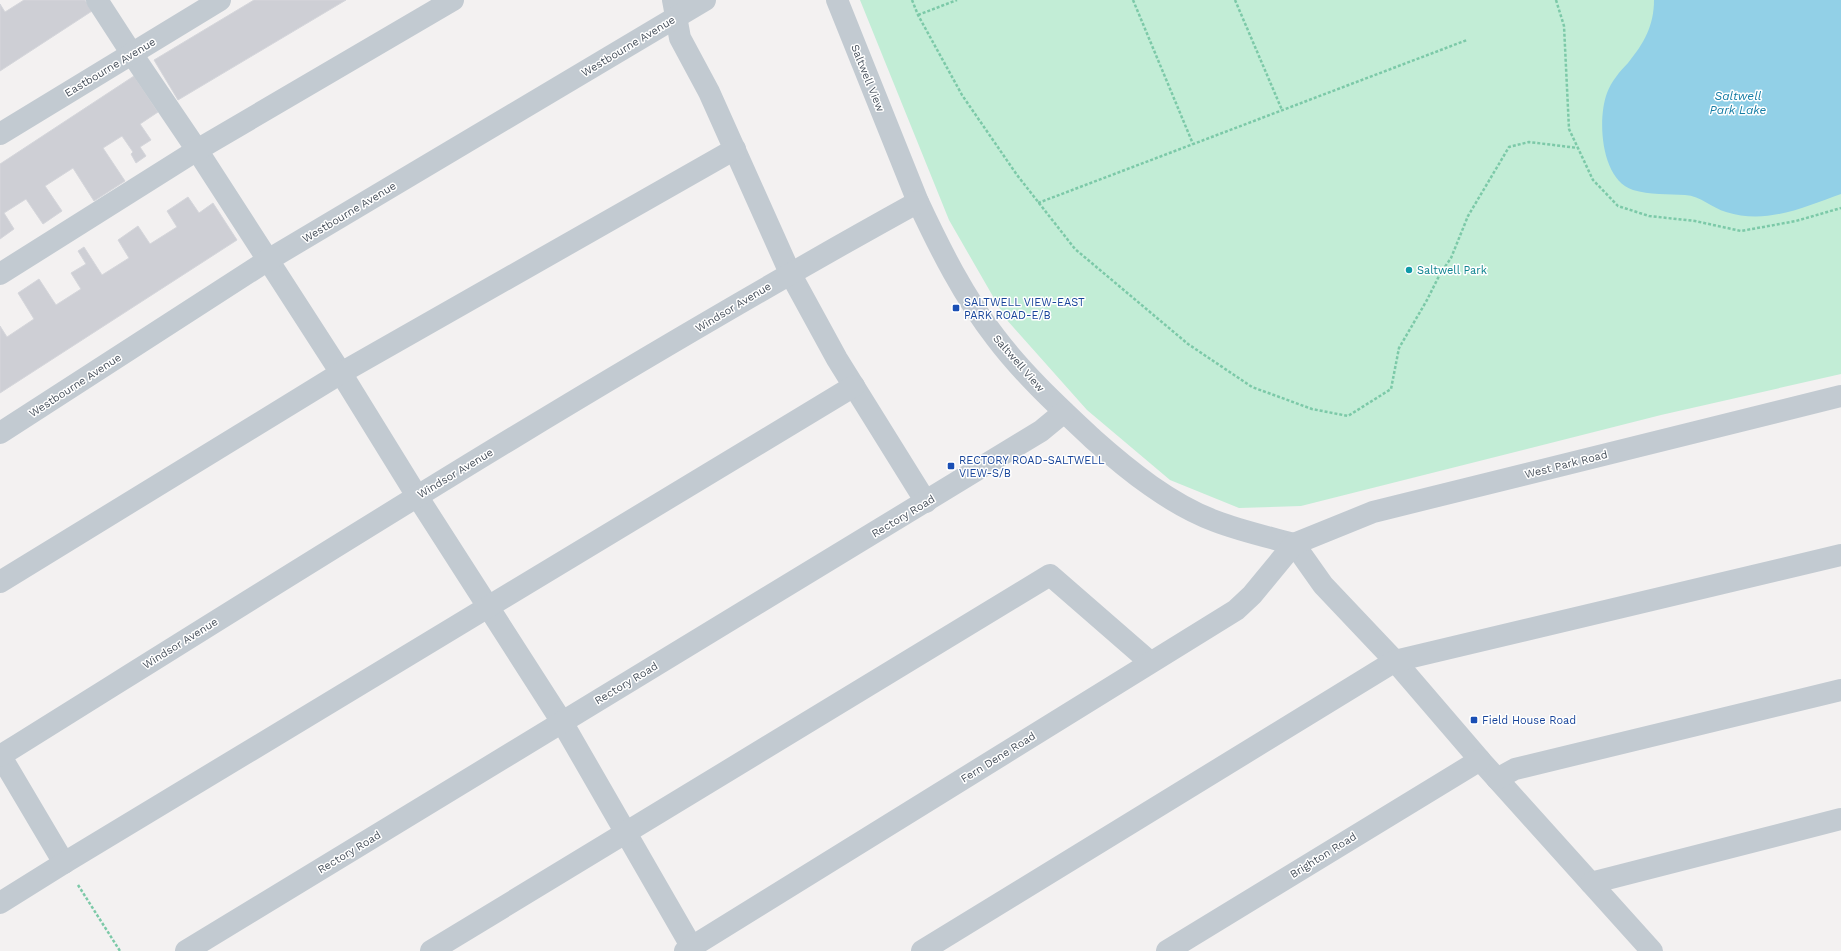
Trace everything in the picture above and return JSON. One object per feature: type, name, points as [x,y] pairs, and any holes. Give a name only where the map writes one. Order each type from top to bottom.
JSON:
[{"type":"street","points":[[97,0],[197,150],[341,373],[417,496],[562,722],[626,833],[690,950]]},
{"type":"street","name":"Eastbourne Avenue","points":[[0,134],[220,0]]},
{"type":"street","points":[[0,274],[197,150],[453,0]]},
{"type":"street","name":"Westbourne Avenue","points":[[0,434],[268,260],[674,9],[705,0]]},
{"type":"street","name":"Saltwell View","points":[[837,0],[918,202],[966,295],[996,339],[1064,412],[1121,464],[1180,503],[1214,521],[1294,544]]},
{"type":"street","points":[[674,9],[680,38],[710,92],[790,273],[854,386],[926,502]]},
{"type":"street","points":[[0,582],[341,373],[735,149]]},
{"type":"street","name":"Windsor Avenue","points":[[0,755],[417,496],[790,273],[918,202]]},
{"type":"street","points":[[0,904],[64,863],[854,386]]},
{"type":"street","name":"West Park Road","points":[[1294,544],[1373,512],[1841,396]]},
{"type":"street","name":"Rectory Road","points":[[186,951],[1041,432],[1064,412]]},
{"type":"street","points":[[1294,544],[1323,585],[1395,661],[1480,760],[1652,951]]},
{"type":"street","name":"Fern Dene Road","points":[[690,950],[1150,662],[1236,610],[1252,595],[1294,544]]},
{"type":"street","points":[[922,951],[1395,661],[1841,555]]},
{"type":"street","points":[[431,951],[1050,575],[1150,662]]},
{"type":"street","points":[[1497,779],[1511,770],[1841,690]]},
{"type":"street","points":[[0,755],[64,863]]},
{"type":"street","name":"Brighton Road","points":[[1167,951],[1480,760]]},
{"type":"street","points":[[1590,882],[1841,819]]},
{"type":"path","points":[[912,0],[918,16],[962,95],[1016,175],[1075,249],[1188,344],[1252,388],[1312,409],[1348,416],[1391,389],[1399,348],[1427,300],[1440,274],[1451,258],[1468,216],[1509,147],[1528,142],[1578,148]]},
{"type":"path","points":[[918,16],[957,0]]},
{"type":"path","points":[[1133,0],[1192,144]]},
{"type":"path","points":[[1235,0],[1282,110]]},
{"type":"path","points":[[1556,0],[1564,26],[1569,129],[1593,180],[1618,206],[1649,216],[1695,220],[1741,231],[1796,221],[1841,208]]},
{"type":"path","points":[[1038,203],[1467,40]]},
{"type":"path","points":[[64,863],[120,951]]},
{"type":"green space","name":"Saltwell Park","points":[[860,0],[1841,0],[1841,374],[1661,415],[1301,506],[1239,508],[1170,480],[1087,410],[1006,319],[949,220]]},
{"type":"water","name":"Saltwell Park Lake","points":[[1654,0],[1841,0],[1841,194],[1785,213],[1756,216],[1726,212],[1691,196],[1646,193],[1633,190],[1622,184],[1614,174],[1608,162],[1604,148],[1602,118],[1604,105],[1611,85],[1634,56],[1647,34],[1654,9]]},
{"type":"building","points":[[24,0],[85,0],[92,11],[0,71],[0,4],[5,12]]},
{"type":"building","points":[[254,0],[346,0],[178,100],[154,60]]},
{"type":"building","points":[[134,76],[158,112],[140,124],[151,140],[140,147],[146,156],[136,163],[131,154],[133,152],[122,136],[103,148],[125,181],[94,201],[73,168],[45,186],[62,211],[43,224],[26,199],[4,213],[14,229],[0,239],[0,164]]},
{"type":"building","points":[[188,197],[199,213],[213,203],[237,240],[0,393],[0,326],[7,337],[34,319],[18,293],[39,279],[56,305],[81,289],[71,273],[86,264],[78,251],[84,247],[102,275],[129,258],[118,240],[138,226],[150,244],[177,227],[167,211]]},
{"type":"place","name":"Saltwell Park","points":[[1409,270]]},
{"type":"place","name":"SALTWELL VIEW-EAST PARK ROAD-E/B","points":[[956,308]]},
{"type":"place","name":"RECTORY ROAD-SALTWELL VIEW-S/B","points":[[951,466]]},
{"type":"place","name":"Field House Road","points":[[1474,720]]}]
